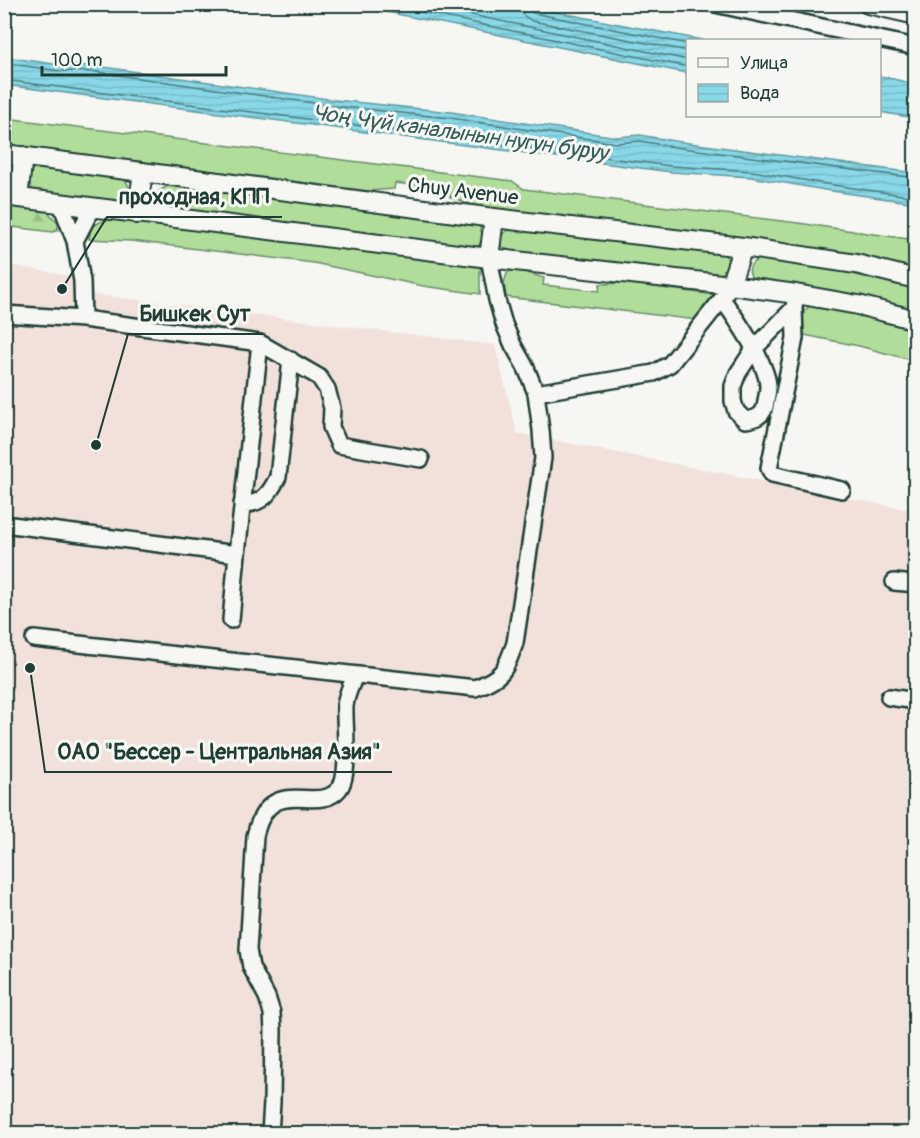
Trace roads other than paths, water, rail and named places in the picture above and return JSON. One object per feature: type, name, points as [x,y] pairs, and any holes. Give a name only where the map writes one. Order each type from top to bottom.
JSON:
[{"type":"main road","points":[[875,5],[915,15]]},
{"type":"main road","name":"Chuy Avenue","points":[[4,154],[494,218],[743,247],[856,264],[915,279]]},
{"type":"main road","points":[[23,156],[11,197],[489,258],[795,301],[858,305],[915,320]]},
{"type":"main road","points":[[137,214],[143,172]]},
{"type":"main road","points":[[489,258],[494,218]]},
{"type":"main road","points":[[726,292],[743,247]]},
{"type":"lane","points":[[715,4],[878,39]]},
{"type":"lane","points":[[881,40],[915,47]]},
{"type":"lane","points":[[61,204],[75,241],[82,281],[83,319]]},
{"type":"lane","points":[[75,241],[92,208]]},
{"type":"lane","points":[[34,639],[475,688],[498,676],[506,666],[514,643],[543,458],[542,430],[536,393],[504,324],[489,258]]},
{"type":"lane","points":[[536,393],[662,370],[676,357],[726,292]]},
{"type":"lane","points":[[726,292],[730,310],[754,349],[795,301]]},
{"type":"lane","points":[[795,301],[795,338],[769,468],[772,474],[842,490]]},
{"type":"lane","points":[[4,314],[83,319],[260,344],[319,378],[327,389],[332,408],[331,427],[339,445],[420,459]]},
{"type":"lane","points":[[231,620],[260,344]]},
{"type":"lane","points":[[242,504],[252,505],[262,499],[272,489],[278,477],[291,360]]},
{"type":"lane","points":[[4,524],[237,554]]},
{"type":"lane","points":[[894,582],[915,584]]},
{"type":"lane","points":[[270,1134],[272,1013],[267,997],[251,967],[248,950],[255,836],[258,823],[272,804],[297,798],[330,796],[344,781],[345,705],[355,675]]},
{"type":"lane","points":[[889,697],[915,701]]},
{"type":"water","points":[[352,5],[520,5],[697,39],[686,39],[686,73]]},
{"type":"water","name":"Чоң Чүй каналынын нугун буруу","points":[[5,57],[61,65],[96,66],[335,100],[451,112],[617,137],[640,135],[915,173],[915,203],[751,177],[671,172],[5,85]]},
{"type":"water","points":[[881,76],[915,84],[915,118],[881,112]]},
{"type":"place","name":"проходная, КПП","points":[[62,289]]},
{"type":"place","name":"Бишкек Сут","points":[[96,445]]},
{"type":"place","name":"ОАО \"Бессер - Центральная Азия\"","points":[[30,668]]}]
